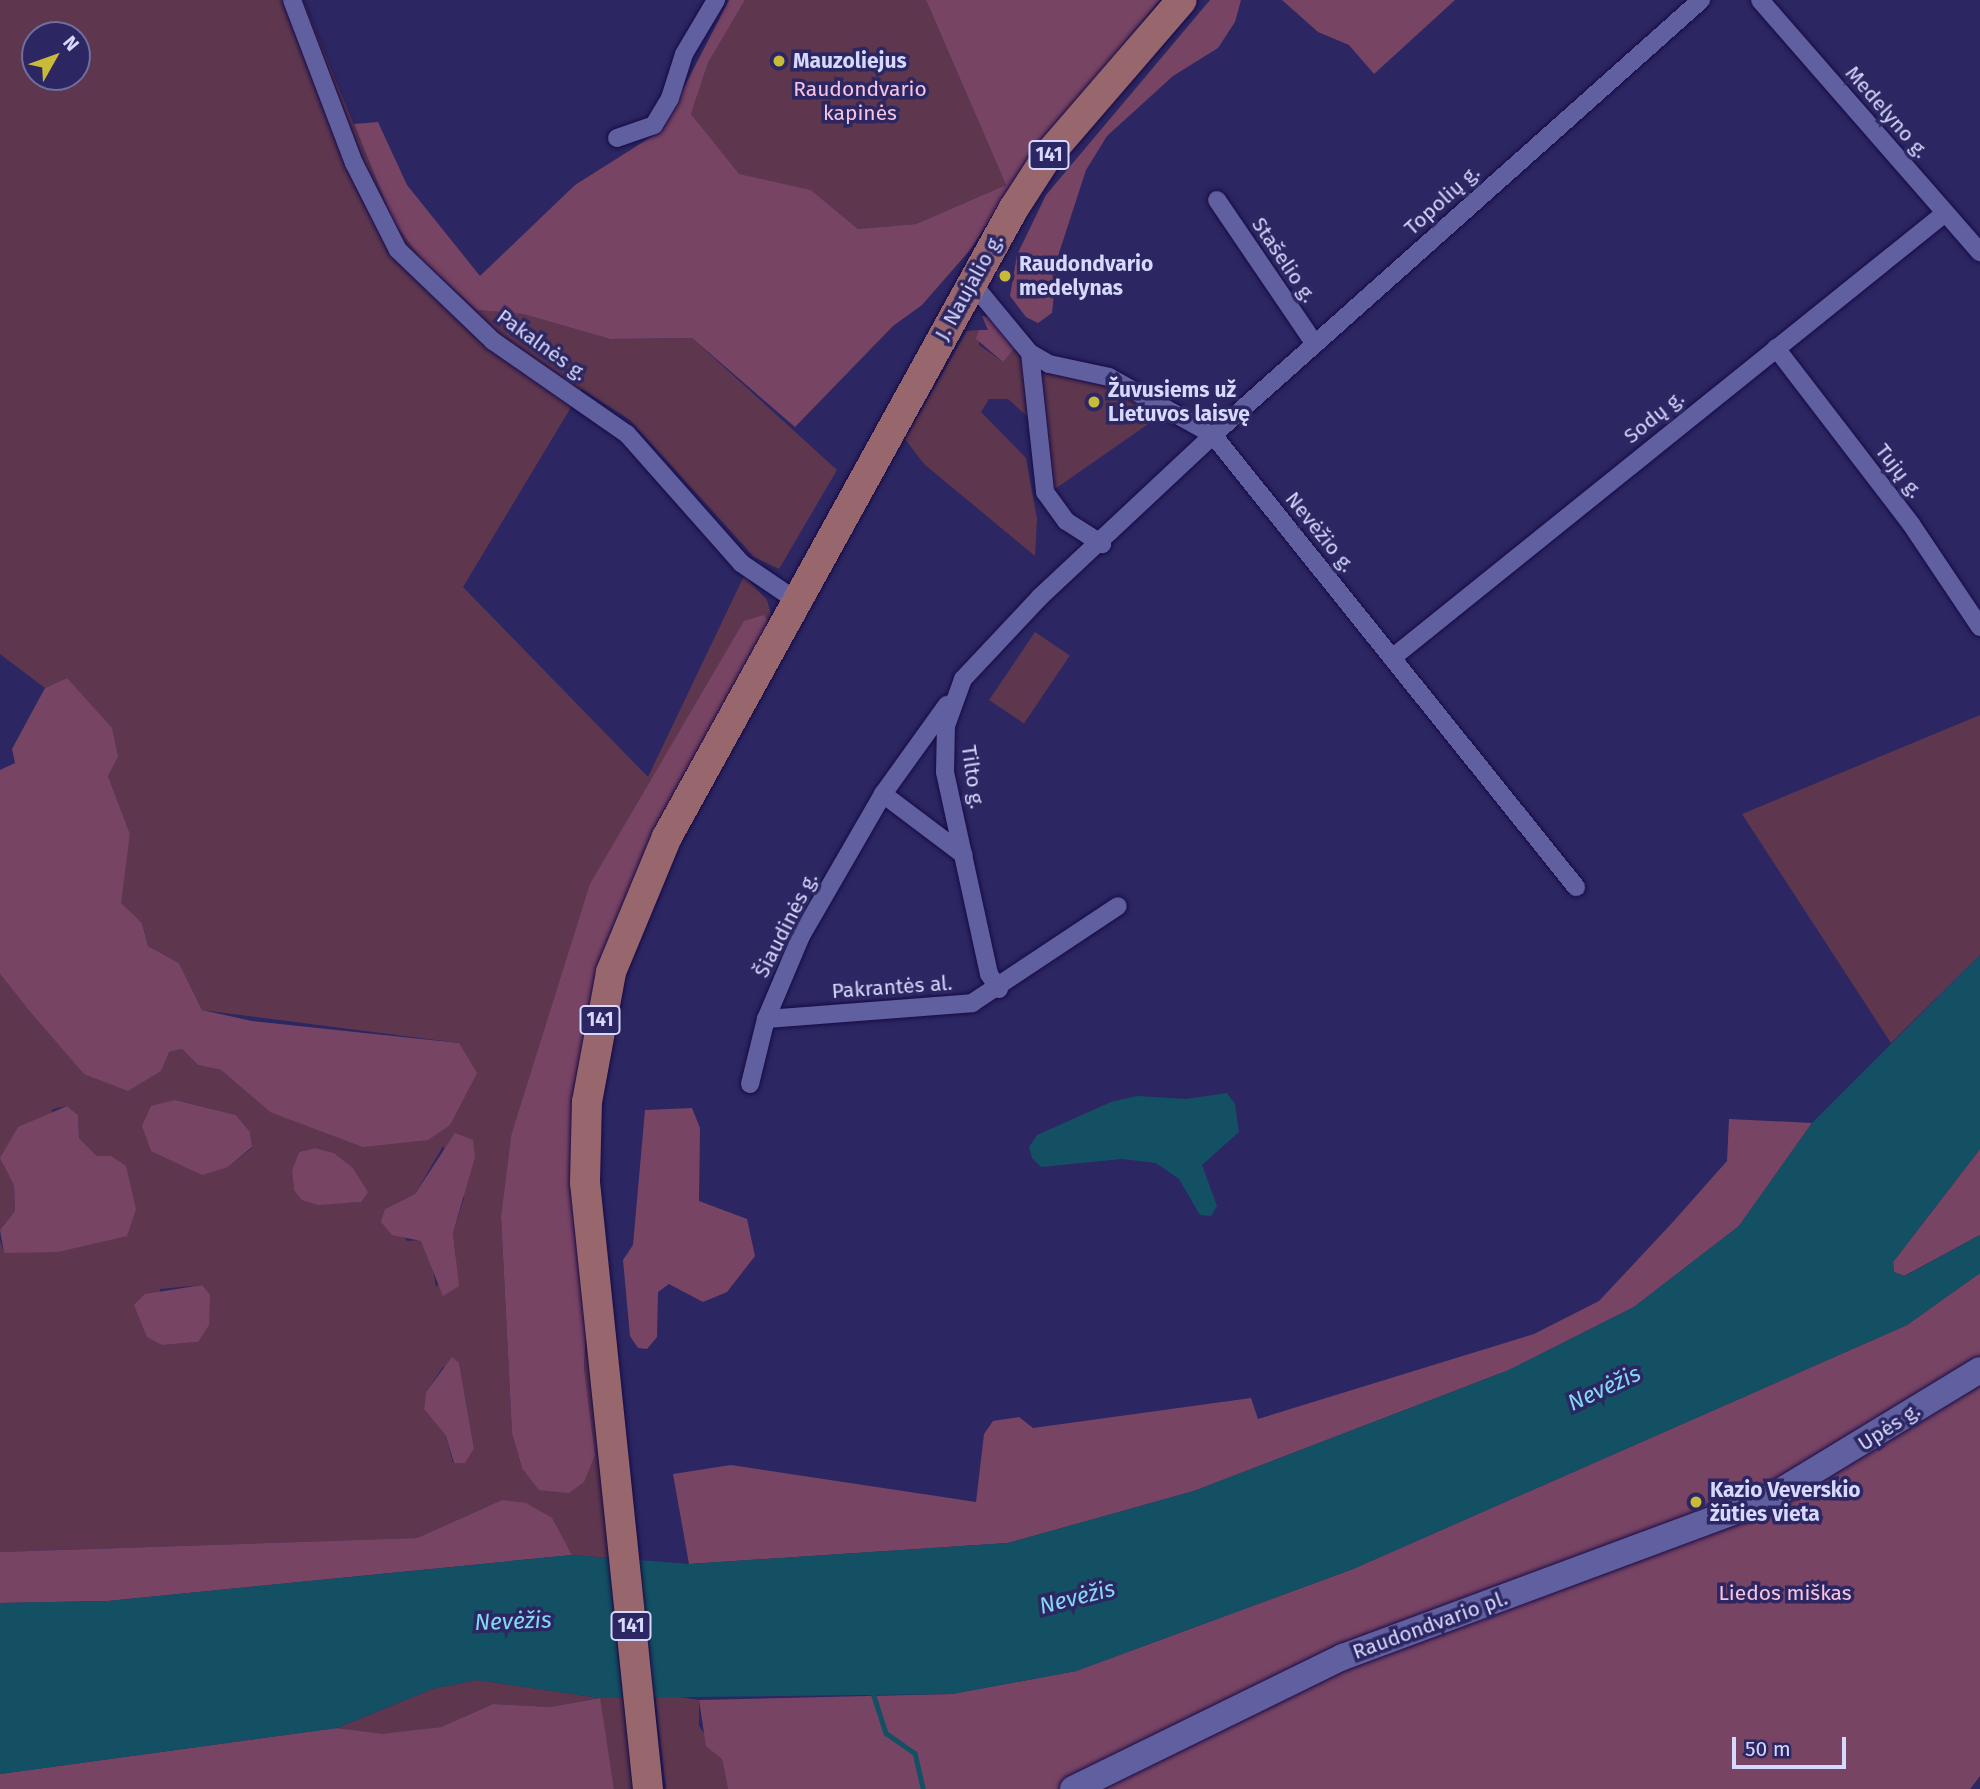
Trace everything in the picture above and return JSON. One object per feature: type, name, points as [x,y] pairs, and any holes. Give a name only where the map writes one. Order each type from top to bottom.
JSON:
[{"type":"main road","name":"J. Naujalio g.","points":[[797,601],[971,283],[1049,154],[1182,0]]},
{"type":"main road","name":"141","points":[[646,1779],[585,1182],[587,1102],[601,1013],[646,879],[797,601]]},
{"type":"main road","name":"Upės g.","points":[[1798,1485],[1980,1370]]},
{"type":"main road","name":"Raudondvario pl.","points":[[1073,1789],[1343,1657],[1798,1485]]},
{"type":"street","name":"Pakalnės g.","points":[[292,0],[354,163],[398,250],[493,341],[627,434],[741,563],[797,601]]},
{"type":"street","name":"Topolių g.","points":[[1213,435],[1702,0]]},
{"type":"street","name":"Medelyno g.","points":[[1760,0],[1980,252]]},
{"type":"street","points":[[617,138],[654,125],[670,98],[684,54],[712,1]]},
{"type":"street","name":"Stašelio g.","points":[[1217,200],[1315,344]]},
{"type":"street","name":"Sodų g.","points":[[1392,658],[1945,214]]},
{"type":"street","name":"Nevėžio g.","points":[[971,283],[1030,353],[1049,364],[1109,377],[1213,435],[1576,887]]},
{"type":"street","name":"Tujų g.","points":[[1776,348],[1911,524],[1980,626]]},
{"type":"street","points":[[1030,353],[1045,492],[1066,521],[1102,544]]},
{"type":"street","name":"Tilto g.","points":[[999,989],[989,974],[946,772],[951,699],[975,662],[1102,544],[1213,435]]},
{"type":"street","name":"Šiaudinės g.","points":[[750,1084],[766,1019],[801,936],[883,794],[951,699]]},
{"type":"street","points":[[883,794],[964,855]]},
{"type":"street","name":"Pakrantės al.","points":[[766,1019],[972,1003],[999,989],[1118,906]]},
{"type":"green space","points":[[0,0],[303,0],[393,221],[422,260],[477,310],[523,314],[610,339],[692,338],[837,470],[779,569],[754,557],[630,420],[582,389],[463,587],[648,777],[744,576],[767,600],[771,614],[550,1024],[511,1136],[501,1216],[512,1433],[522,1468],[595,1455],[584,1368],[588,1336],[610,1558],[572,1555],[551,1518],[502,1500],[417,1538],[0,1552],[0,1240],[4,1253],[126,1236],[111,1156],[97,1156],[79,1138],[78,1115],[67,1106],[53,1109],[14,1185],[15,1211],[0,1230],[0,974],[27,1008],[169,1052],[182,1049],[198,1065],[221,1070],[270,1112],[459,1043],[202,1010],[179,963],[148,946],[142,923],[120,903],[130,834],[108,776],[118,757],[67,678],[45,688],[0,654]],"holes":[[[175,1100],[236,1115],[250,1132],[252,1148],[228,1167]],[[443,1146],[464,1198],[453,1233],[456,1259],[436,1287],[430,1253],[421,1240],[407,1241],[385,1209],[415,1194]],[[315,1148],[334,1153],[352,1167],[361,1202],[342,1203],[294,1189],[292,1170],[299,1152]],[[202,1285],[198,1342],[162,1345],[160,1289]],[[459,1364],[474,1447],[453,1463],[446,1436],[424,1409],[426,1392],[443,1367]]]},
{"type":"green space","points":[[729,0],[745,0],[708,63],[691,114],[739,174],[811,190],[858,229],[916,224],[1006,185],[926,0],[1160,0],[1035,152],[970,250],[922,305],[893,326],[795,427],[692,338],[610,339],[523,314],[477,310],[422,260],[393,221],[354,124],[378,122],[407,185],[480,276],[575,185],[662,130]]},
{"type":"green space","name":"Raudondvario kapinės","points":[[745,0],[926,0],[1006,185],[916,224],[858,229],[811,190],[738,174],[691,114],[708,63]]},
{"type":"green space","points":[[1210,0],[1241,0],[1235,22],[1218,48],[1173,76],[1107,136],[1086,170],[1058,256],[1052,313],[1038,323],[1026,317],[1010,296],[1017,255],[1046,195]]},
{"type":"green space","points":[[1282,0],[1455,0],[1374,74],[1349,45],[1318,32]]},
{"type":"green space","points":[[982,316],[990,317],[1015,348],[1003,362],[976,339],[979,330],[988,330]]},
{"type":"green space","points":[[979,330],[979,345],[1003,362],[1015,348],[1023,363],[1030,419],[1008,399],[989,399],[981,412],[1026,458],[1037,519],[1035,556],[924,464],[905,439],[967,331]]},
{"type":"green space","points":[[1037,372],[1095,380],[1164,413],[1052,491]]},
{"type":"green space","points":[[764,615],[772,628],[609,944],[584,1368],[595,1455],[584,1482],[569,1493],[539,1490],[522,1468],[512,1433],[501,1216],[511,1136],[590,884],[744,621]]},
{"type":"green space","points":[[1035,632],[1070,655],[1024,723],[989,700]]},
{"type":"green space","points":[[67,678],[112,728],[118,757],[108,776],[130,834],[121,903],[142,923],[148,946],[179,963],[202,1010],[252,1021],[459,1043],[477,1073],[450,1125],[428,1140],[363,1147],[270,1112],[221,1070],[198,1065],[182,1049],[169,1052],[161,1071],[128,1091],[84,1074],[27,1008],[0,974],[0,770],[15,763],[12,749],[45,688]]},
{"type":"green space","points":[[1980,715],[1980,955],[1891,1043],[1742,814]]},
{"type":"green space","points":[[175,1100],[236,1115],[250,1132],[252,1147],[228,1167],[202,1175],[151,1151],[142,1126],[151,1106]]},
{"type":"green space","points":[[67,1106],[78,1115],[79,1138],[97,1156],[111,1156],[126,1166],[136,1209],[127,1236],[58,1252],[4,1253],[0,1230],[15,1211],[14,1185],[0,1158],[18,1127]]},
{"type":"green space","points":[[692,1108],[700,1128],[699,1201],[747,1219],[755,1256],[727,1292],[703,1302],[669,1284],[658,1292],[657,1337],[647,1349],[638,1348],[630,1336],[623,1260],[633,1245],[645,1110]]},
{"type":"green space","points":[[1729,1119],[1812,1123],[1739,1226],[1634,1307],[1509,1370],[1194,1491],[1008,1543],[689,1564],[673,1474],[731,1465],[976,1502],[984,1434],[993,1421],[1019,1417],[1033,1428],[1251,1398],[1258,1419],[1534,1334],[1599,1301],[1672,1223],[1727,1161]]},
{"type":"green space","points":[[455,1133],[473,1140],[475,1157],[453,1233],[459,1286],[443,1296],[421,1241],[392,1235],[381,1222],[385,1209],[415,1194]]},
{"type":"green space","points":[[315,1148],[334,1153],[352,1167],[368,1192],[361,1202],[318,1205],[302,1200],[294,1190],[292,1170],[299,1152]]},
{"type":"green space","points":[[1980,1149],[1980,1235],[1904,1276],[1894,1272],[1893,1262]]},
{"type":"green space","name":"Liedos miškas","points":[[1980,1273],[1980,1776],[1970,1789],[728,1789],[722,1759],[706,1746],[699,1700],[952,1694],[1076,1671],[1353,1569],[1907,1325]]},
{"type":"green space","points":[[202,1285],[210,1295],[209,1325],[198,1342],[162,1345],[147,1337],[134,1305],[145,1294]]},
{"type":"green space","points":[[452,1357],[459,1363],[474,1448],[465,1463],[454,1463],[446,1436],[424,1409],[426,1392]]},
{"type":"green space","points":[[502,1500],[526,1503],[552,1518],[572,1555],[108,1601],[0,1603],[0,1552],[417,1538]]},
{"type":"green space","points":[[477,1680],[600,1698],[623,1696],[633,1789],[614,1789],[599,1698],[550,1707],[493,1704],[441,1727],[382,1735],[337,1728],[432,1689]]},
{"type":"green space","points":[[655,1693],[699,1700],[699,1726],[722,1759],[728,1789],[666,1789]]},
{"type":"green space","points":[[600,1698],[614,1789],[0,1789],[0,1774],[336,1728],[382,1734],[441,1727],[493,1704],[550,1707]]},
{"type":"water","name":"Nevėžis","points":[[1980,955],[1980,1149],[1893,1262],[1894,1272],[1905,1276],[1980,1235],[1980,1273],[1907,1325],[1353,1569],[1076,1671],[952,1694],[600,1698],[477,1680],[432,1689],[337,1728],[0,1774],[0,1603],[108,1601],[572,1555],[690,1564],[1008,1543],[1194,1491],[1509,1370],[1634,1307],[1739,1226],[1812,1123]]},
{"type":"water","points":[[1227,1093],[1235,1104],[1239,1132],[1202,1165],[1217,1206],[1211,1216],[1200,1215],[1179,1179],[1156,1163],[1122,1159],[1041,1167],[1032,1158],[1029,1147],[1037,1135],[1111,1102],[1137,1096],[1186,1099]]},
{"type":"waterway","points":[[873,1693],[886,1733],[915,1753],[923,1789]]},
{"type":"place","name":"Mauzoliejus","points":[[779,61]]},
{"type":"place","name":"Raudondvario medelynas","points":[[1005,276]]},
{"type":"place","name":"Žuvusiems už Lietuvos laisvę","points":[[1094,402]]},
{"type":"place","name":"Kazio Veverskio žūties vieta","points":[[1696,1502]]}]
